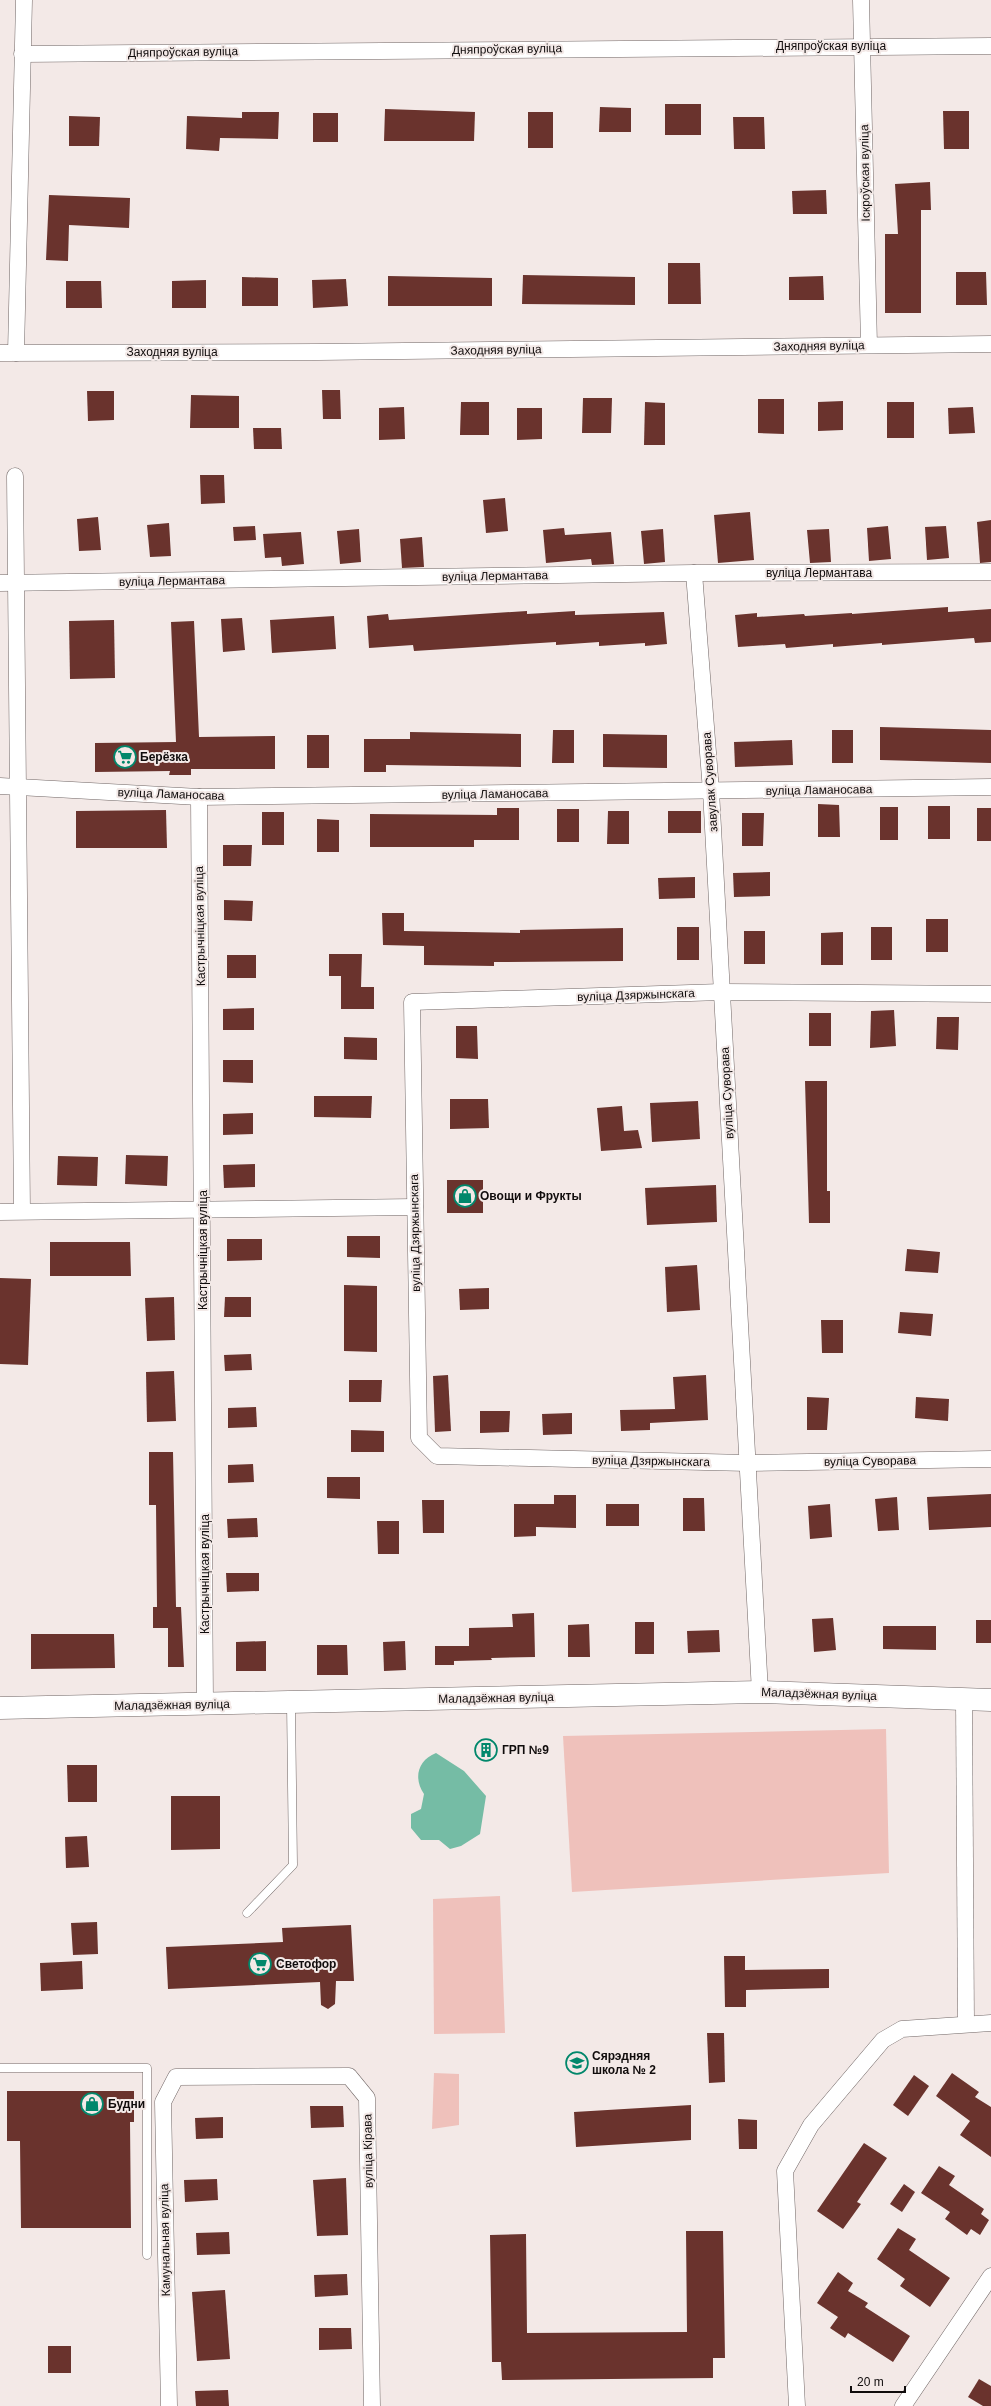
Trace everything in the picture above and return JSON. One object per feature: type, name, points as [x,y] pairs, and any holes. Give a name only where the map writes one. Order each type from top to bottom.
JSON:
[{"type":"street","points":[[16,353],[24,0]]},
{"type":"street","name":"Іскроўская вуліца","points":[[861,0],[869,345]]},
{"type":"street","name":"Дняпроўская вуліца","points":[[22,54],[991,46]]},
{"type":"street","name":"Заходняя вуліца","points":[[0,353],[319,352],[991,344]]},
{"type":"street","points":[[15,476],[22,1212]]},
{"type":"street","name":"вуліца Лермантава","points":[[0,583],[694,573],[991,572]]},
{"type":"street","name":"завулак Суворава","points":[[694,573],[711,792],[722,992]]},
{"type":"street","name":"вуліца Ламаносава","points":[[0,786],[199,796],[711,792],[991,787]]},
{"type":"street","name":"Кастрычніцкая вуліца","points":[[199,796],[203,1210],[205,1704]]},
{"type":"street","points":[[722,992],[991,994]]},
{"type":"street","name":"вуліца Дзяржынскага","points":[[722,992],[412,1002],[419,1438],[437,1456],[748,1463]]},
{"type":"street","name":"вуліца Суворава","points":[[722,992],[760,1692]]},
{"type":"street","points":[[0,1212],[415,1207]]},
{"type":"street","name":"вуліца Суворава","points":[[748,1463],[991,1458]]},
{"type":"street","name":"Маладзёжная вуліца","points":[[0,1708],[760,1692],[991,1700]]},
{"type":"street","points":[[964,1699],[966,2024]]},
{"type":"street","points":[[797,2406],[786,2171],[811,2125],[882,2040],[902,2029],[991,2023]]},
{"type":"street","name":"вуліца Кірава","points":[[176,2078],[349,2076],[367,2098],[372,2406]]},
{"type":"street","name":"Камунальная вуліца","points":[[169,2406],[163,2102],[176,2078]]},
{"type":"street","points":[[903,2406],[991,2276]]},
{"type":"lane","points":[[247,1913],[293,1865],[291,1703]]},
{"type":"lane","points":[[0,2068],[147,2068],[147,2255]]},
{"type":"shaded area","points":[[886,1729],[889,1873],[572,1892],[563,1736]]},
{"type":"shaded area","points":[[436,1753],[464,1771],[486,1796],[480,1834],[461,1846],[450,1849],[439,1840],[421,1840],[411,1828],[411,1814],[421,1809],[424,1794],[419,1782],[419,1770],[425,1760]]},
{"type":"shaded area","points":[[500,1896],[505,2033],[434,2034],[433,1899]]},
{"type":"shaded area","points":[[434,2073],[459,2074],[459,2125],[432,2129]]},
{"type":"building","points":[[665,104],[701,104],[701,135],[665,135]]},
{"type":"building","points":[[600,107],[631,108],[631,132],[599,132]]},
{"type":"building","points":[[385,109],[475,112],[474,141],[384,141]]},
{"type":"building","points":[[943,111],[969,111],[969,149],[944,149]]},
{"type":"building","points":[[242,112],[279,112],[278,139],[220,138],[219,151],[186,149],[187,116],[242,118]]},
{"type":"building","points":[[528,112],[553,112],[553,148],[528,148]]},
{"type":"building","points":[[313,113],[338,113],[338,142],[313,142]]},
{"type":"building","points":[[69,116],[100,117],[99,146],[69,146]]},
{"type":"building","points":[[733,117],[764,117],[765,149],[734,149]]},
{"type":"building","points":[[930,182],[931,210],[921,210],[921,313],[885,313],[885,234],[898,234],[895,184]]},
{"type":"building","points":[[826,190],[827,214],[793,214],[792,191]]},
{"type":"building","points":[[49,195],[130,198],[129,228],[69,225],[68,261],[46,260]]},
{"type":"building","points":[[668,263],[700,263],[701,304],[668,304]]},
{"type":"building","points":[[956,272],[986,272],[987,305],[956,305]]},
{"type":"building","points":[[523,275],[635,277],[635,305],[522,304]]},
{"type":"building","points":[[388,276],[492,278],[492,306],[388,306]]},
{"type":"building","points":[[823,276],[824,300],[789,300],[789,277]]},
{"type":"building","points":[[242,277],[278,278],[278,306],[242,306]]},
{"type":"building","points":[[346,279],[348,306],[313,308],[312,280]]},
{"type":"building","points":[[206,280],[206,308],[172,308],[172,281]]},
{"type":"building","points":[[66,281],[101,281],[102,308],[66,308]]},
{"type":"building","points":[[322,390],[340,390],[341,419],[323,419]]},
{"type":"building","points":[[87,391],[114,391],[114,420],[88,421]]},
{"type":"building","points":[[191,395],[239,396],[239,428],[190,428]]},
{"type":"building","points":[[583,398],[612,398],[611,433],[582,433]]},
{"type":"building","points":[[758,399],[784,399],[784,434],[758,433]]},
{"type":"building","points":[[843,401],[843,430],[818,431],[818,402]]},
{"type":"building","points":[[461,402],[489,402],[489,435],[460,435]]},
{"type":"building","points":[[645,402],[665,403],[665,445],[644,445]]},
{"type":"building","points":[[887,402],[914,402],[914,438],[887,438]]},
{"type":"building","points":[[404,407],[405,439],[379,440],[379,408]]},
{"type":"building","points":[[973,407],[975,433],[949,434],[948,408]]},
{"type":"building","points":[[517,408],[542,408],[542,439],[517,440]]},
{"type":"building","points":[[253,428],[281,428],[282,449],[254,449]]},
{"type":"building","points":[[200,475],[224,475],[225,503],[201,504]]},
{"type":"building","points":[[505,498],[508,531],[486,533],[483,500]]},
{"type":"building","points":[[750,512],[754,560],[718,563],[714,515]]},
{"type":"building","points":[[98,517],[101,550],[79,551],[77,519]]},
{"type":"building","points":[[991,520],[991,562],[980,563],[977,522]]},
{"type":"building","points":[[169,523],[171,556],[150,557],[147,525]]},
{"type":"building","points":[[255,526],[256,540],[234,541],[233,527]]},
{"type":"building","points":[[888,526],[891,559],[869,561],[867,528]]},
{"type":"building","points":[[946,526],[949,558],[927,560],[925,527]]},
{"type":"building","points":[[564,528],[565,535],[611,532],[614,564],[592,565],[591,559],[546,563],[543,530]]},
{"type":"building","points":[[359,529],[361,562],[340,564],[337,531]]},
{"type":"building","points":[[663,529],[665,562],[644,564],[641,531]]},
{"type":"building","points":[[829,529],[831,562],[810,563],[807,530]]},
{"type":"building","points":[[301,532],[304,564],[282,566],[281,557],[265,558],[263,534]]},
{"type":"building","points":[[422,537],[424,567],[402,568],[400,539]]},
{"type":"building","points":[[948,607],[948,612],[991,609],[991,642],[975,643],[974,638],[833,647],[833,644],[786,648],[785,644],[738,647],[735,615],[757,613],[757,617],[804,614],[805,616]]},
{"type":"building","points":[[527,611],[527,614],[575,611],[575,615],[664,612],[667,644],[645,646],[645,643],[599,646],[599,642],[556,645],[556,642],[414,651],[413,645],[369,648],[367,616],[388,614],[389,620]]},
{"type":"building","points":[[334,616],[336,649],[272,653],[270,620]]},
{"type":"building","points":[[242,618],[245,650],[223,652],[221,619]]},
{"type":"building","points":[[114,620],[115,678],[70,679],[69,621]]},
{"type":"building","points":[[194,621],[199,737],[275,736],[275,769],[191,769],[191,775],[169,775],[170,771],[95,772],[95,743],[176,742],[171,622]]},
{"type":"building","points":[[880,727],[991,730],[991,763],[880,760]]},
{"type":"building","points":[[553,730],[574,730],[574,763],[552,763]]},
{"type":"building","points":[[832,730],[853,730],[853,763],[832,763]]},
{"type":"building","points":[[410,732],[521,734],[521,767],[386,765],[386,772],[364,772],[364,739],[410,739]]},
{"type":"building","points":[[603,734],[667,735],[667,768],[603,767]]},
{"type":"building","points":[[307,735],[329,735],[329,768],[307,768]]},
{"type":"building","points":[[792,740],[793,765],[735,767],[734,742]]},
{"type":"building","points":[[818,804],[839,805],[840,837],[818,837]]},
{"type":"building","points":[[928,806],[950,806],[950,839],[928,839]]},
{"type":"building","points":[[880,807],[898,807],[898,840],[880,840]]},
{"type":"building","points":[[497,808],[519,808],[519,840],[474,840],[474,847],[370,847],[370,814],[497,815]]},
{"type":"building","points":[[977,808],[991,808],[991,841],[977,841]]},
{"type":"building","points":[[557,809],[579,809],[579,842],[557,842]]},
{"type":"building","points":[[166,810],[167,848],[76,848],[76,811]]},
{"type":"building","points":[[608,811],[629,811],[629,844],[607,844]]},
{"type":"building","points":[[668,811],[701,811],[701,833],[668,833]]},
{"type":"building","points":[[262,812],[284,812],[284,845],[262,845]]},
{"type":"building","points":[[742,813],[764,813],[763,846],[742,846]]},
{"type":"building","points":[[317,819],[339,820],[339,852],[317,852]]},
{"type":"building","points":[[223,845],[252,845],[251,866],[223,866]]},
{"type":"building","points":[[770,872],[770,896],[734,897],[733,873]]},
{"type":"building","points":[[695,877],[695,898],[659,899],[658,878]]},
{"type":"building","points":[[224,900],[253,901],[252,921],[224,920]]},
{"type":"building","points":[[382,913],[404,913],[404,931],[520,933],[520,930],[623,928],[623,961],[494,962],[494,966],[424,965],[424,946],[383,945]]},
{"type":"building","points":[[926,919],[948,919],[948,952],[926,952]]},
{"type":"building","points":[[677,927],[699,927],[699,960],[677,960]]},
{"type":"building","points":[[871,927],[892,927],[892,960],[871,960]]},
{"type":"building","points":[[744,931],[765,931],[765,964],[744,964]]},
{"type":"building","points":[[843,932],[843,965],[821,965],[821,933]]},
{"type":"building","points":[[329,954],[362,954],[361,987],[374,987],[374,1009],[341,1009],[341,976],[329,976]]},
{"type":"building","points":[[227,955],[256,955],[256,978],[227,978]]},
{"type":"building","points":[[254,1008],[254,1030],[223,1030],[223,1009]]},
{"type":"building","points":[[894,1010],[896,1046],[870,1048],[871,1011]]},
{"type":"building","points":[[809,1013],[831,1013],[831,1046],[809,1046]]},
{"type":"building","points":[[937,1017],[959,1017],[958,1050],[936,1049]]},
{"type":"building","points":[[456,1026],[477,1026],[478,1059],[456,1058]]},
{"type":"building","points":[[344,1037],[377,1038],[377,1060],[344,1059]]},
{"type":"building","points":[[223,1060],[253,1060],[253,1083],[223,1082]]},
{"type":"building","points":[[805,1081],[827,1081],[827,1191],[830,1191],[830,1223],[809,1223]]},
{"type":"building","points":[[314,1096],[372,1096],[371,1118],[314,1117]]},
{"type":"building","points":[[450,1099],[488,1099],[489,1128],[450,1129]]},
{"type":"building","points":[[698,1101],[700,1139],[652,1142],[650,1103]]},
{"type":"building","points":[[622,1106],[624,1131],[638,1130],[642,1148],[601,1151],[597,1108]]},
{"type":"building","points":[[253,1113],[253,1134],[223,1135],[223,1114]]},
{"type":"building","points":[[126,1155],[168,1156],[167,1186],[125,1184]]},
{"type":"building","points":[[58,1156],[98,1157],[97,1186],[57,1185]]},
{"type":"building","points":[[255,1164],[255,1187],[224,1188],[223,1165]]},
{"type":"building","name":"Овощи и Фрукты","points":[[447,1180],[483,1180],[483,1213],[447,1213]]},
{"type":"building","points":[[716,1185],[717,1222],[647,1225],[645,1188]]},
{"type":"building","points":[[347,1236],[380,1236],[380,1258],[347,1257]]},
{"type":"building","points":[[227,1239],[262,1239],[262,1260],[227,1261]]},
{"type":"building","points":[[50,1242],[130,1242],[131,1276],[50,1276]]},
{"type":"building","points":[[907,1249],[940,1252],[938,1273],[905,1271]]},
{"type":"building","points":[[697,1265],[700,1310],[667,1312],[665,1267]]},
{"type":"building","points":[[0,1278],[31,1279],[28,1365],[0,1364]]},
{"type":"building","points":[[344,1285],[377,1286],[377,1352],[344,1351]]},
{"type":"building","points":[[489,1288],[489,1309],[460,1310],[459,1289]]},
{"type":"building","points":[[174,1297],[175,1340],[147,1341],[145,1298]]},
{"type":"building","points":[[225,1297],[251,1297],[251,1317],[224,1317]]},
{"type":"building","points":[[900,1312],[933,1314],[931,1336],[898,1333]]},
{"type":"building","points":[[821,1320],[843,1320],[843,1353],[822,1353]]},
{"type":"building","points":[[251,1354],[252,1370],[225,1371],[224,1355]]},
{"type":"building","points":[[174,1371],[176,1421],[147,1422],[146,1372]]},
{"type":"building","points":[[448,1375],[451,1431],[435,1432],[433,1376]]},
{"type":"building","points":[[706,1375],[708,1420],[650,1423],[650,1430],[621,1431],[620,1410],[675,1409],[673,1377]]},
{"type":"building","points":[[349,1380],[382,1380],[381,1402],[349,1402]]},
{"type":"building","points":[[807,1397],[829,1398],[827,1430],[807,1430]]},
{"type":"building","points":[[916,1397],[949,1399],[948,1421],[915,1418]]},
{"type":"building","points":[[256,1407],[257,1427],[228,1428],[228,1408]]},
{"type":"building","points":[[480,1411],[510,1411],[509,1432],[480,1433]]},
{"type":"building","points":[[572,1413],[572,1434],[543,1435],[542,1414]]},
{"type":"building","points":[[351,1430],[384,1431],[384,1452],[351,1452]]},
{"type":"building","points":[[149,1452],[173,1452],[176,1607],[181,1607],[184,1667],[168,1667],[168,1628],[153,1628],[153,1607],[157,1607],[156,1505],[149,1505]]},
{"type":"building","points":[[253,1464],[254,1482],[228,1483],[228,1465]]},
{"type":"building","points":[[327,1477],[360,1477],[360,1499],[327,1498]]},
{"type":"building","points":[[991,1494],[991,1527],[929,1530],[927,1497]]},
{"type":"building","points":[[554,1495],[576,1495],[576,1528],[536,1527],[536,1536],[514,1537],[514,1504],[554,1504]]},
{"type":"building","points":[[897,1497],[899,1530],[878,1531],[875,1499]]},
{"type":"building","points":[[683,1498],[704,1498],[705,1531],[683,1531]]},
{"type":"building","points":[[422,1500],[444,1500],[444,1533],[423,1533]]},
{"type":"building","points":[[606,1504],[639,1504],[639,1526],[606,1526]]},
{"type":"building","points":[[830,1504],[832,1537],[810,1539],[808,1506]]},
{"type":"building","points":[[257,1518],[258,1537],[228,1538],[227,1519]]},
{"type":"building","points":[[377,1521],[399,1521],[399,1554],[378,1554]]},
{"type":"building","points":[[226,1573],[259,1573],[259,1591],[227,1592]]},
{"type":"building","points":[[534,1613],[535,1657],[491,1658],[492,1660],[454,1661],[454,1665],[435,1665],[435,1646],[469,1646],[469,1628],[513,1627],[512,1614]]},
{"type":"building","points":[[833,1618],[836,1650],[814,1652],[812,1619]]},
{"type":"building","points":[[976,1620],[991,1620],[991,1643],[976,1643]]},
{"type":"building","points":[[635,1622],[654,1622],[654,1654],[635,1654]]},
{"type":"building","points":[[589,1624],[590,1657],[568,1657],[568,1625]]},
{"type":"building","points":[[883,1626],[936,1626],[936,1650],[883,1649]]},
{"type":"building","points":[[719,1630],[720,1652],[688,1653],[687,1631]]},
{"type":"building","points":[[31,1634],[114,1634],[115,1668],[31,1669]]},
{"type":"building","points":[[266,1641],[266,1671],[236,1671],[236,1642]]},
{"type":"building","points":[[405,1641],[406,1670],[384,1671],[383,1642]]},
{"type":"building","points":[[317,1645],[347,1645],[348,1675],[317,1675]]},
{"type":"building","points":[[67,1765],[97,1765],[97,1802],[68,1802]]},
{"type":"building","points":[[171,1796],[220,1796],[220,1849],[171,1850]]},
{"type":"building","points":[[87,1836],[89,1867],[66,1868],[65,1837]]},
{"type":"building","points":[[97,1922],[98,1954],[73,1955],[71,1923]]},
{"type":"building","name":"Светофор","points":[[351,1925],[354,1981],[336,1981],[335,2004],[328,2009],[321,2005],[320,1982],[168,1989],[166,1947],[283,1942],[282,1928]]},
{"type":"building","points":[[724,1956],[745,1956],[745,1970],[829,1969],[829,1988],[746,1990],[746,2007],[725,2007]]},
{"type":"building","points":[[82,1961],[83,1989],[41,1991],[40,1963]]},
{"type":"building","points":[[707,2033],[724,2033],[725,2082],[709,2083]]},
{"type":"building","points":[[952,2073],[979,2092],[975,2097],[991,2107],[991,2157],[960,2135],[970,2121],[936,2096]]},
{"type":"building","points":[[914,2075],[929,2086],[908,2116],[893,2105]]},
{"type":"building","points":[[7,2091],[134,2091],[134,2122],[130,2122],[131,2228],[21,2228],[20,2141],[7,2141]]},
{"type":"building","points":[[691,2105],[691,2140],[576,2147],[574,2112]]},
{"type":"building","points":[[310,2106],[343,2106],[344,2127],[311,2128]]},
{"type":"building","points":[[223,2117],[223,2138],[196,2139],[195,2118]]},
{"type":"building","points":[[738,2119],[757,2120],[757,2149],[739,2149]]},
{"type":"building","points":[[864,2143],[887,2158],[857,2202],[861,2204],[843,2229],[817,2211]]},
{"type":"building","points":[[939,2166],[955,2176],[949,2185],[984,2209],[981,2214],[989,2220],[980,2235],[971,2229],[967,2235],[945,2219],[950,2212],[921,2193]]},
{"type":"building","points":[[346,2178],[348,2235],[317,2236],[313,2180]]},
{"type":"building","points":[[217,2179],[218,2200],[185,2202],[184,2180]]},
{"type":"building","points":[[904,2184],[915,2192],[902,2212],[890,2204]]},
{"type":"building","points":[[898,2228],[916,2239],[909,2250],[950,2278],[930,2307],[900,2286],[905,2279],[877,2259]]},
{"type":"building","points":[[686,2231],[723,2231],[725,2358],[713,2358],[713,2378],[502,2380],[501,2362],[492,2362],[490,2235],[526,2234],[527,2333],[687,2332]]},
{"type":"building","points":[[229,2232],[230,2254],[197,2255],[196,2233]]},
{"type":"building","points":[[838,2272],[853,2283],[848,2291],[868,2303],[865,2307],[910,2336],[893,2362],[848,2333],[845,2338],[830,2328],[838,2317],[817,2303]]},
{"type":"building","points":[[347,2274],[348,2295],[315,2297],[314,2275]]},
{"type":"building","points":[[225,2290],[230,2359],[197,2361],[192,2292]]},
{"type":"building","points":[[319,2328],[351,2328],[352,2349],[319,2350]]},
{"type":"building","points":[[48,2346],[71,2346],[71,2373],[48,2373]]},
{"type":"building","points":[[979,2379],[991,2386],[991,2406],[983,2406],[968,2397]]},
{"type":"building","points":[[228,2390],[229,2406],[196,2406],[195,2391]]},
{"type":"place","name":"Берёзка","points":[[125,757]]},
{"type":"place","name":"Овощи и Фрукты","points":[[465,1196]]},
{"type":"place","name":"ГРП №9","points":[[486,1750]]},
{"type":"place","name":"Светофор","points":[[260,1964]]},
{"type":"place","name":"Сярэдняя школа № 2","points":[[577,2063]]},
{"type":"place","name":"Будни","points":[[92,2104]]}]
